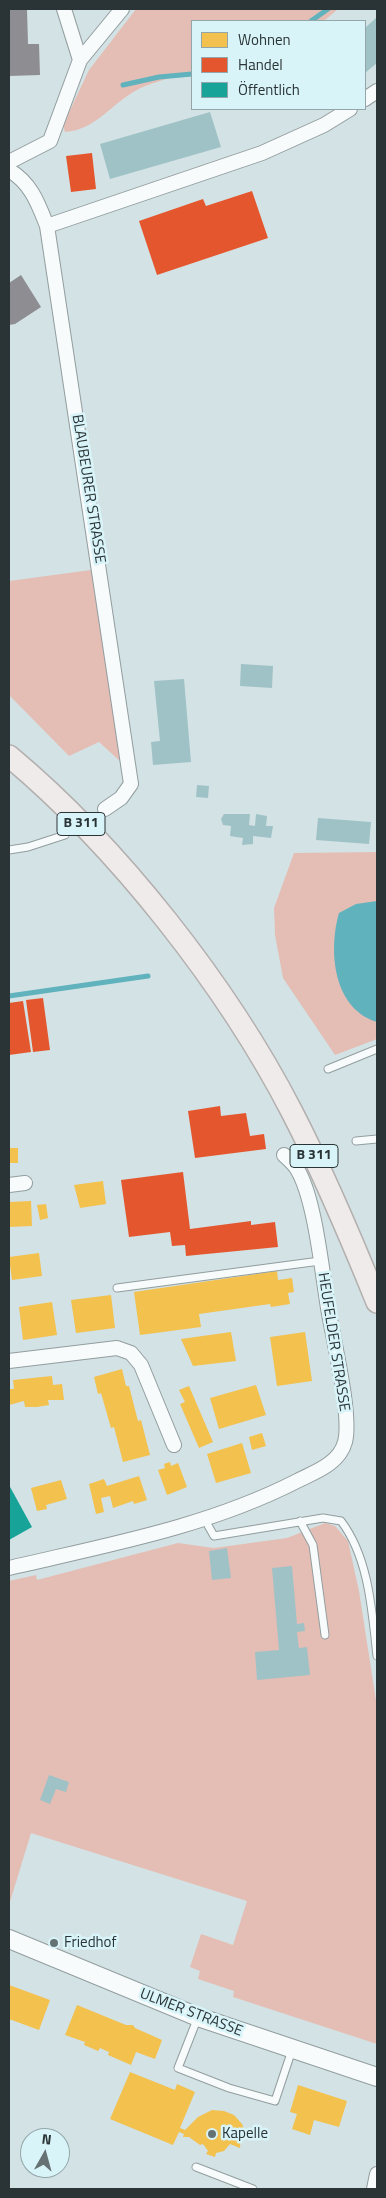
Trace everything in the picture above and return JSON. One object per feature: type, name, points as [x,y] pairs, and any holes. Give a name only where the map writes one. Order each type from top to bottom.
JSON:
[{"type":"main road","name":"B 311","points":[[9,756],[77,819],[131,879],[186,946],[235,1017],[291,1110],[334,1196],[377,1302]]},
{"type":"main road","points":[[9,762],[28,772]]},
{"type":"street","points":[[64,9],[80,60]]},
{"type":"street","points":[[9,162],[50,141],[80,60],[122,9]]},
{"type":"street","points":[[366,98],[377,91]]},
{"type":"street","points":[[47,226],[262,154],[324,125],[348,110]]},
{"type":"street","name":"BLAUBEURER STRASSE","points":[[9,170],[21,177],[34,195],[47,226],[131,784],[121,798],[105,809]]},
{"type":"street","name":"HEUFELDER STRASSE","points":[[9,1568],[206,1520],[264,1498],[320,1470],[337,1458],[345,1442],[346,1415],[310,1203],[297,1168],[284,1155]]},
{"type":"street","points":[[9,1185],[25,1183]]},
{"type":"street","points":[[9,1361],[118,1348],[131,1353],[141,1365],[174,1445]]},
{"type":"street","name":"ULMER STRASSE","points":[[9,1939],[198,2017],[377,2077]]},
{"type":"street","points":[[374,2189],[377,2174]]},
{"type":"lane","points":[[9,850],[28,847],[65,835]]},
{"type":"lane","points":[[328,1069],[377,1049]]},
{"type":"lane","points":[[356,1141],[377,1139]]},
{"type":"lane","points":[[117,1288],[320,1261]]},
{"type":"lane","points":[[206,1520],[214,1536],[323,1518],[341,1521],[350,1534],[367,1583],[377,1656]]},
{"type":"lane","points":[[300,1521],[313,1545],[325,1635]]},
{"type":"lane","points":[[198,2017],[178,2068],[229,2088],[275,2102],[292,2050]]},
{"type":"lane","points":[[196,2167],[253,2189]]},
{"type":"shaded area","points":[[136,9],[338,9],[325,20],[191,20],[191,74],[142,87],[128,95],[95,121],[76,130],[65,132],[63,125],[89,70]]},
{"type":"shaded area","points":[[91,570],[121,762],[99,742],[69,756],[9,695],[9,581]]},
{"type":"shaded area","points":[[377,852],[377,1039],[335,1055],[283,978],[275,935],[274,908],[294,853]]},
{"type":"shaded area","points":[[325,1523],[335,1526],[348,1541],[359,1591],[377,1707],[377,2044],[233,1997],[234,1991],[198,1979],[200,1971],[190,1967],[201,1934],[233,1945],[247,1901],[31,1833],[9,1905],[9,1581],[36,1575],[37,1580],[178,1543],[214,1548],[287,1538]]},
{"type":"water","points":[[377,901],[377,1022],[362,1015],[351,1005],[343,992],[337,977],[334,944],[339,913],[356,904]]},
{"type":"building: Wohnen","points":[[9,1148],[18,1148],[18,1163],[9,1163]]},
{"type":"building: Wohnen","points":[[103,1181],[106,1204],[80,1208],[74,1185]]},
{"type":"building: Wohnen","points":[[31,1201],[32,1226],[9,1227],[9,1202]]},
{"type":"building: Wohnen","points":[[46,1204],[48,1218],[40,1220],[37,1205]]},
{"type":"building: Wohnen","points":[[39,1253],[42,1276],[12,1280],[9,1257]]},
{"type":"building: Wohnen","points":[[277,1271],[278,1280],[292,1278],[294,1292],[288,1293],[290,1304],[271,1307],[270,1304],[199,1314],[201,1327],[140,1335],[134,1292]]},
{"type":"building: Wohnen","points":[[111,1295],[115,1328],[76,1333],[71,1300]]},
{"type":"building: Wohnen","points":[[52,1302],[57,1335],[23,1340],[19,1307]]},
{"type":"building: Wohnen","points":[[231,1332],[236,1361],[193,1366],[181,1339]]},
{"type":"building: Wohnen","points":[[305,1332],[312,1381],[277,1386],[270,1337]]},
{"type":"building: Wohnen","points":[[122,1369],[126,1386],[129,1386],[138,1421],[141,1420],[150,1455],[123,1462],[114,1427],[111,1428],[101,1393],[98,1394],[94,1377]]},
{"type":"building: Wohnen","points":[[52,1376],[53,1385],[62,1384],[64,1400],[48,1400],[49,1405],[37,1407],[25,1407],[24,1401],[9,1405],[9,1389],[14,1389],[13,1380]]},
{"type":"building: Wohnen","points":[[256,1385],[266,1415],[219,1429],[210,1398]]},
{"type":"building: Wohnen","points":[[189,1386],[213,1442],[199,1448],[180,1404],[185,1402],[179,1390]]},
{"type":"building: Wohnen","points":[[262,1433],[266,1446],[252,1450],[249,1437]]},
{"type":"building: Wohnen","points":[[242,1443],[251,1473],[216,1483],[207,1454]]},
{"type":"building: Wohnen","points":[[170,1462],[171,1466],[178,1463],[187,1487],[167,1495],[158,1470],[165,1468],[164,1464]]},
{"type":"building: Wohnen","points":[[139,1476],[147,1500],[134,1504],[133,1501],[113,1508],[110,1496],[101,1498],[104,1512],[96,1514],[89,1484],[104,1479],[107,1486]]},
{"type":"building: Wohnen","points":[[61,1480],[67,1499],[46,1505],[47,1509],[37,1511],[31,1488]]},
{"type":"building: Wohnen","points":[[9,1985],[50,2000],[39,2030],[9,2019]]},
{"type":"building: Wohnen","points":[[77,2005],[126,2025],[133,2025],[135,2028],[162,2040],[155,2059],[136,2052],[131,2065],[108,2055],[109,2052],[100,2048],[98,2051],[84,2045],[85,2042],[65,2035]]},
{"type":"building: Wohnen","points":[[130,2072],[175,2090],[177,2084],[195,2092],[180,2128],[185,2130],[198,2117],[212,2110],[224,2111],[234,2115],[242,2124],[245,2132],[241,2134],[240,2148],[230,2144],[224,2151],[216,2153],[215,2157],[206,2154],[208,2151],[203,2144],[200,2145],[189,2137],[183,2137],[184,2134],[179,2132],[173,2145],[110,2119]]},
{"type":"building: Wohnen","points":[[298,2085],[347,2101],[339,2127],[314,2120],[310,2135],[292,2129],[297,2114],[290,2112]]},
{"type":"building: Handel","points":[[92,153],[96,189],[71,192],[66,156]]},
{"type":"building: Handel","points":[[252,191],[268,238],[157,275],[139,221],[203,199],[206,206]]},
{"type":"building: Handel","points":[[43,998],[50,1050],[33,1052],[26,1000]]},
{"type":"building: Handel","points":[[23,1001],[31,1052],[9,1055],[9,1003]]},
{"type":"building: Handel","points":[[220,1106],[221,1116],[246,1113],[250,1136],[264,1134],[266,1149],[195,1158],[188,1111]]},
{"type":"building: Handel","points":[[183,1172],[190,1229],[251,1221],[251,1225],[275,1222],[278,1247],[186,1256],[185,1245],[172,1246],[170,1232],[129,1237],[121,1180]]},
{"type":"building: Öffentlich","points":[[9,1485],[32,1527],[9,1540]]},
{"type":"building: Industrie","points":[[9,9],[27,9],[28,44],[39,44],[40,75],[9,76]]},
{"type":"building: Industrie","points":[[21,275],[41,307],[15,324],[9,325],[9,283]]},
{"type":"building: Sonstige","points":[[377,17],[377,63],[366,72],[366,27]]},
{"type":"building: Sonstige","points":[[210,112],[221,147],[110,179],[100,144]]},
{"type":"building: Sonstige","points":[[241,664],[273,666],[272,688],[240,686]]},
{"type":"building: Sonstige","points":[[184,679],[191,762],[153,765],[151,742],[160,741],[154,681]]},
{"type":"building: Sonstige","points":[[197,785],[209,786],[208,798],[196,797]]},
{"type":"building: Sonstige","points":[[224,814],[250,814],[249,825],[255,826],[256,814],[267,816],[266,826],[273,826],[271,838],[253,836],[253,844],[242,845],[243,838],[230,836],[231,826],[223,825],[221,819]]},
{"type":"building: Sonstige","points":[[318,818],[371,822],[369,844],[316,840]]},
{"type":"building: Sonstige","points":[[227,1548],[231,1578],[212,1580],[209,1551]]},
{"type":"building: Sonstige","points":[[292,1566],[297,1624],[304,1623],[305,1631],[297,1632],[299,1648],[307,1647],[310,1675],[257,1680],[255,1652],[279,1650],[272,1568]]},
{"type":"building: Sonstige","points":[[49,1775],[69,1782],[66,1792],[56,1789],[50,1804],[40,1800]]},
{"type":"waterway","points":[[312,20],[328,9]]},
{"type":"waterway","points":[[123,85],[159,77],[191,74]]},
{"type":"waterway","points":[[9,996],[148,976]]},
{"type":"place","name":"Friedhof","points":[[54,1943]]},
{"type":"place","name":"Kapelle","points":[[212,2134]]}]
